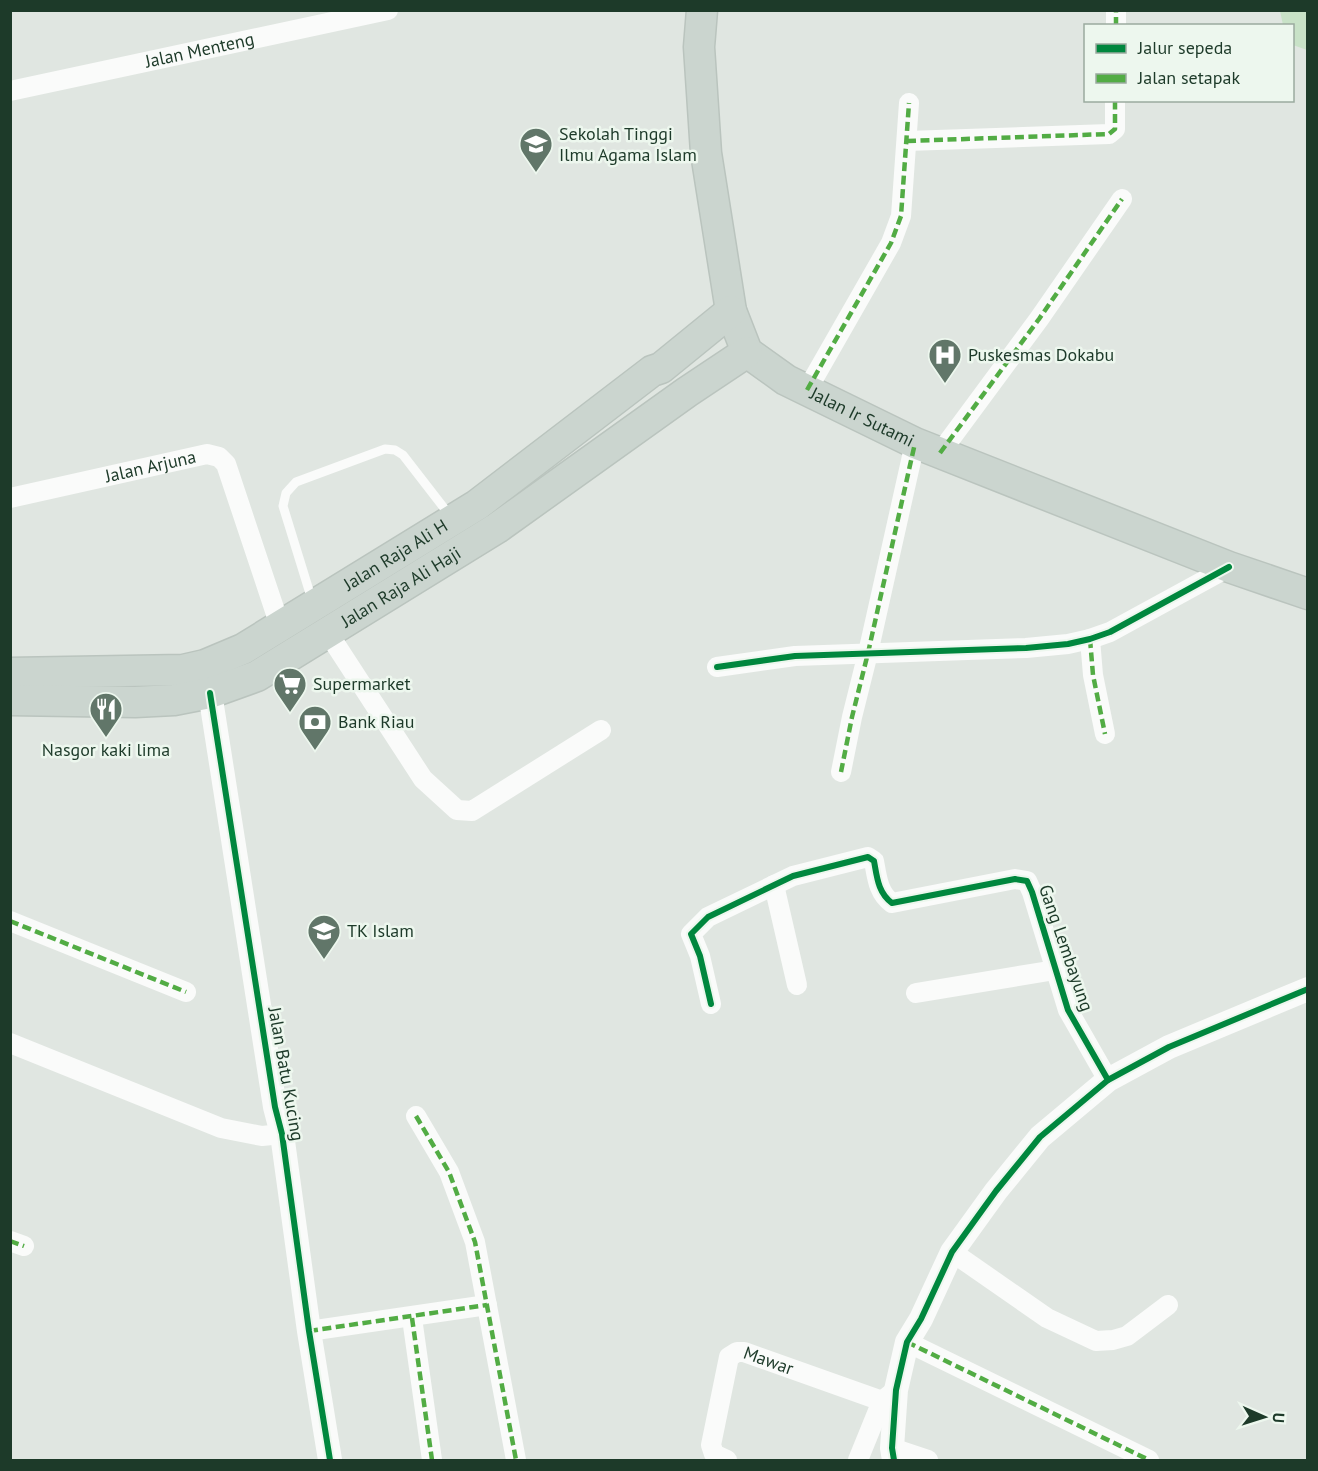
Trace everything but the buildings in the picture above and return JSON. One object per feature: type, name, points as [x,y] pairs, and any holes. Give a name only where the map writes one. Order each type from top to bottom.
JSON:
[{"type":"main road","points":[[702,10],[699,47],[706,153],[730,311],[747,352]]},
{"type":"main road","name":"Jalan Raja Ali H","points":[[10,673],[170,686],[205,665],[243,649],[477,505],[652,371],[662,368],[730,311]]},
{"type":"main road","name":"Jalan Ir Sutami","points":[[747,352],[786,380],[928,448],[1229,567],[1308,594]]},
{"type":"main road","name":"Jalan Raja Ali Haji","points":[[10,700],[135,702],[170,686],[210,693],[257,676],[497,528],[668,405],[747,352]]},
{"type":"street","name":"Jalan Menteng","points":[[10,91],[388,10]]},
{"type":"street","points":[[907,141],[1109,134],[1114,129],[1115,102]]},
{"type":"street","points":[[807,390],[891,243],[901,216],[909,103]]},
{"type":"street","points":[[841,772],[868,653],[928,448],[1039,320],[1122,199]]},
{"type":"street","name":"Jalan Arjuna","points":[[10,498],[207,454],[219,457],[226,464],[280,626]]},
{"type":"street","points":[[717,667],[795,656],[1026,648],[1090,639],[1110,632],[1229,567]]},
{"type":"street","points":[[328,633],[423,779],[457,810],[472,811],[601,730]]},
{"type":"street","points":[[1090,639],[1093,675],[1105,734]]},
{"type":"street","name":"Jalan Batu Kucing","points":[[210,693],[273,1095],[282,1134],[309,1331],[330,1461]]},
{"type":"street","name":"Gang Lembayung","points":[[711,1004],[700,956],[691,934],[708,917],[793,876],[868,857],[874,861],[878,884],[884,897],[892,903],[1015,879],[1027,882],[1032,891],[1068,1010],[1108,1080]]},
{"type":"street","points":[[774,885],[797,985]]},
{"type":"street","points":[[10,921],[186,992]]},
{"type":"street","points":[[916,993],[1055,970]]},
{"type":"street","points":[[858,1461],[889,1396],[907,1342],[921,1319],[952,1252],[996,1191],[1040,1137],[1108,1080],[1169,1047],[1308,989]]},
{"type":"street","points":[[10,1043],[221,1128],[262,1136],[282,1134]]},
{"type":"street","points":[[416,1116],[449,1172],[475,1242],[516,1461]]},
{"type":"street","points":[[952,1252],[1047,1318],[1096,1341],[1127,1336],[1168,1305]]},
{"type":"street","points":[[309,1331],[412,1318],[486,1305]]},
{"type":"street","points":[[412,1318],[432,1461]]},
{"type":"street","points":[[907,1342],[1149,1461]]},
{"type":"street","name":"Mawar","points":[[727,1461],[714,1454],[711,1445],[729,1357],[737,1352],[744,1352],[889,1396]]},
{"type":"street","points":[[889,1396],[893,1454],[928,1461]]},
{"type":"lane","points":[[314,605],[283,506],[286,493],[296,482],[385,450],[395,450],[403,455],[453,520]]},
{"type":"green space","points":[[1280,11],[1307,11],[1307,50],[1294,45],[1294,24],[1283,24]]},
{"type":"marked path","points":[[1116,10],[1116,24]]},
{"type":"marked path","points":[[907,141],[1109,134],[1115,129],[1115,102]]},
{"type":"marked path","points":[[807,390],[891,243],[901,216],[909,103]]},
{"type":"marked path","points":[[940,453],[1039,319],[1122,199]]},
{"type":"marked path","points":[[841,772],[915,443]]},
{"type":"marked path","points":[[1090,639],[1093,675],[1105,734]]},
{"type":"marked path","points":[[10,921],[186,992]]},
{"type":"marked path","points":[[416,1116],[449,1172],[475,1242],[516,1460]]},
{"type":"marked path","points":[[10,1241],[24,1246]]},
{"type":"marked path","points":[[309,1331],[487,1305]]},
{"type":"marked path","points":[[412,1318],[432,1460]]},
{"type":"marked path","points":[[907,1342],[1149,1460]]},
{"type":"cycle path","points":[[717,667],[795,656],[1026,648],[1068,644],[1110,632],[1229,567]]},
{"type":"cycle path","points":[[210,693],[275,1107],[282,1134],[309,1331],[330,1460]]},
{"type":"cycle path","points":[[711,1004],[700,956],[691,934],[708,917],[793,876],[868,857],[874,861],[881,890],[892,903],[1015,879],[1027,881],[1068,1010],[1108,1080]]},
{"type":"cycle path","points":[[894,1460],[892,1448],[896,1390],[907,1342],[921,1319],[952,1252],[996,1191],[1040,1137],[1108,1080],[1169,1047],[1308,989]]},
{"type":"place","name":"Sekolah Tinggi Ilmu Agama Islam","points":[[536,173]]},
{"type":"place","name":"Puskesmas Dokabu","points":[[945,384]]},
{"type":"place","name":"Supermarket","points":[[290,713]]},
{"type":"place","name":"Nasgor kaki lima","points":[[106,738]]},
{"type":"place","name":"Bank Riau","points":[[315,751]]},
{"type":"place","name":"TK Islam","points":[[324,960]]}]
